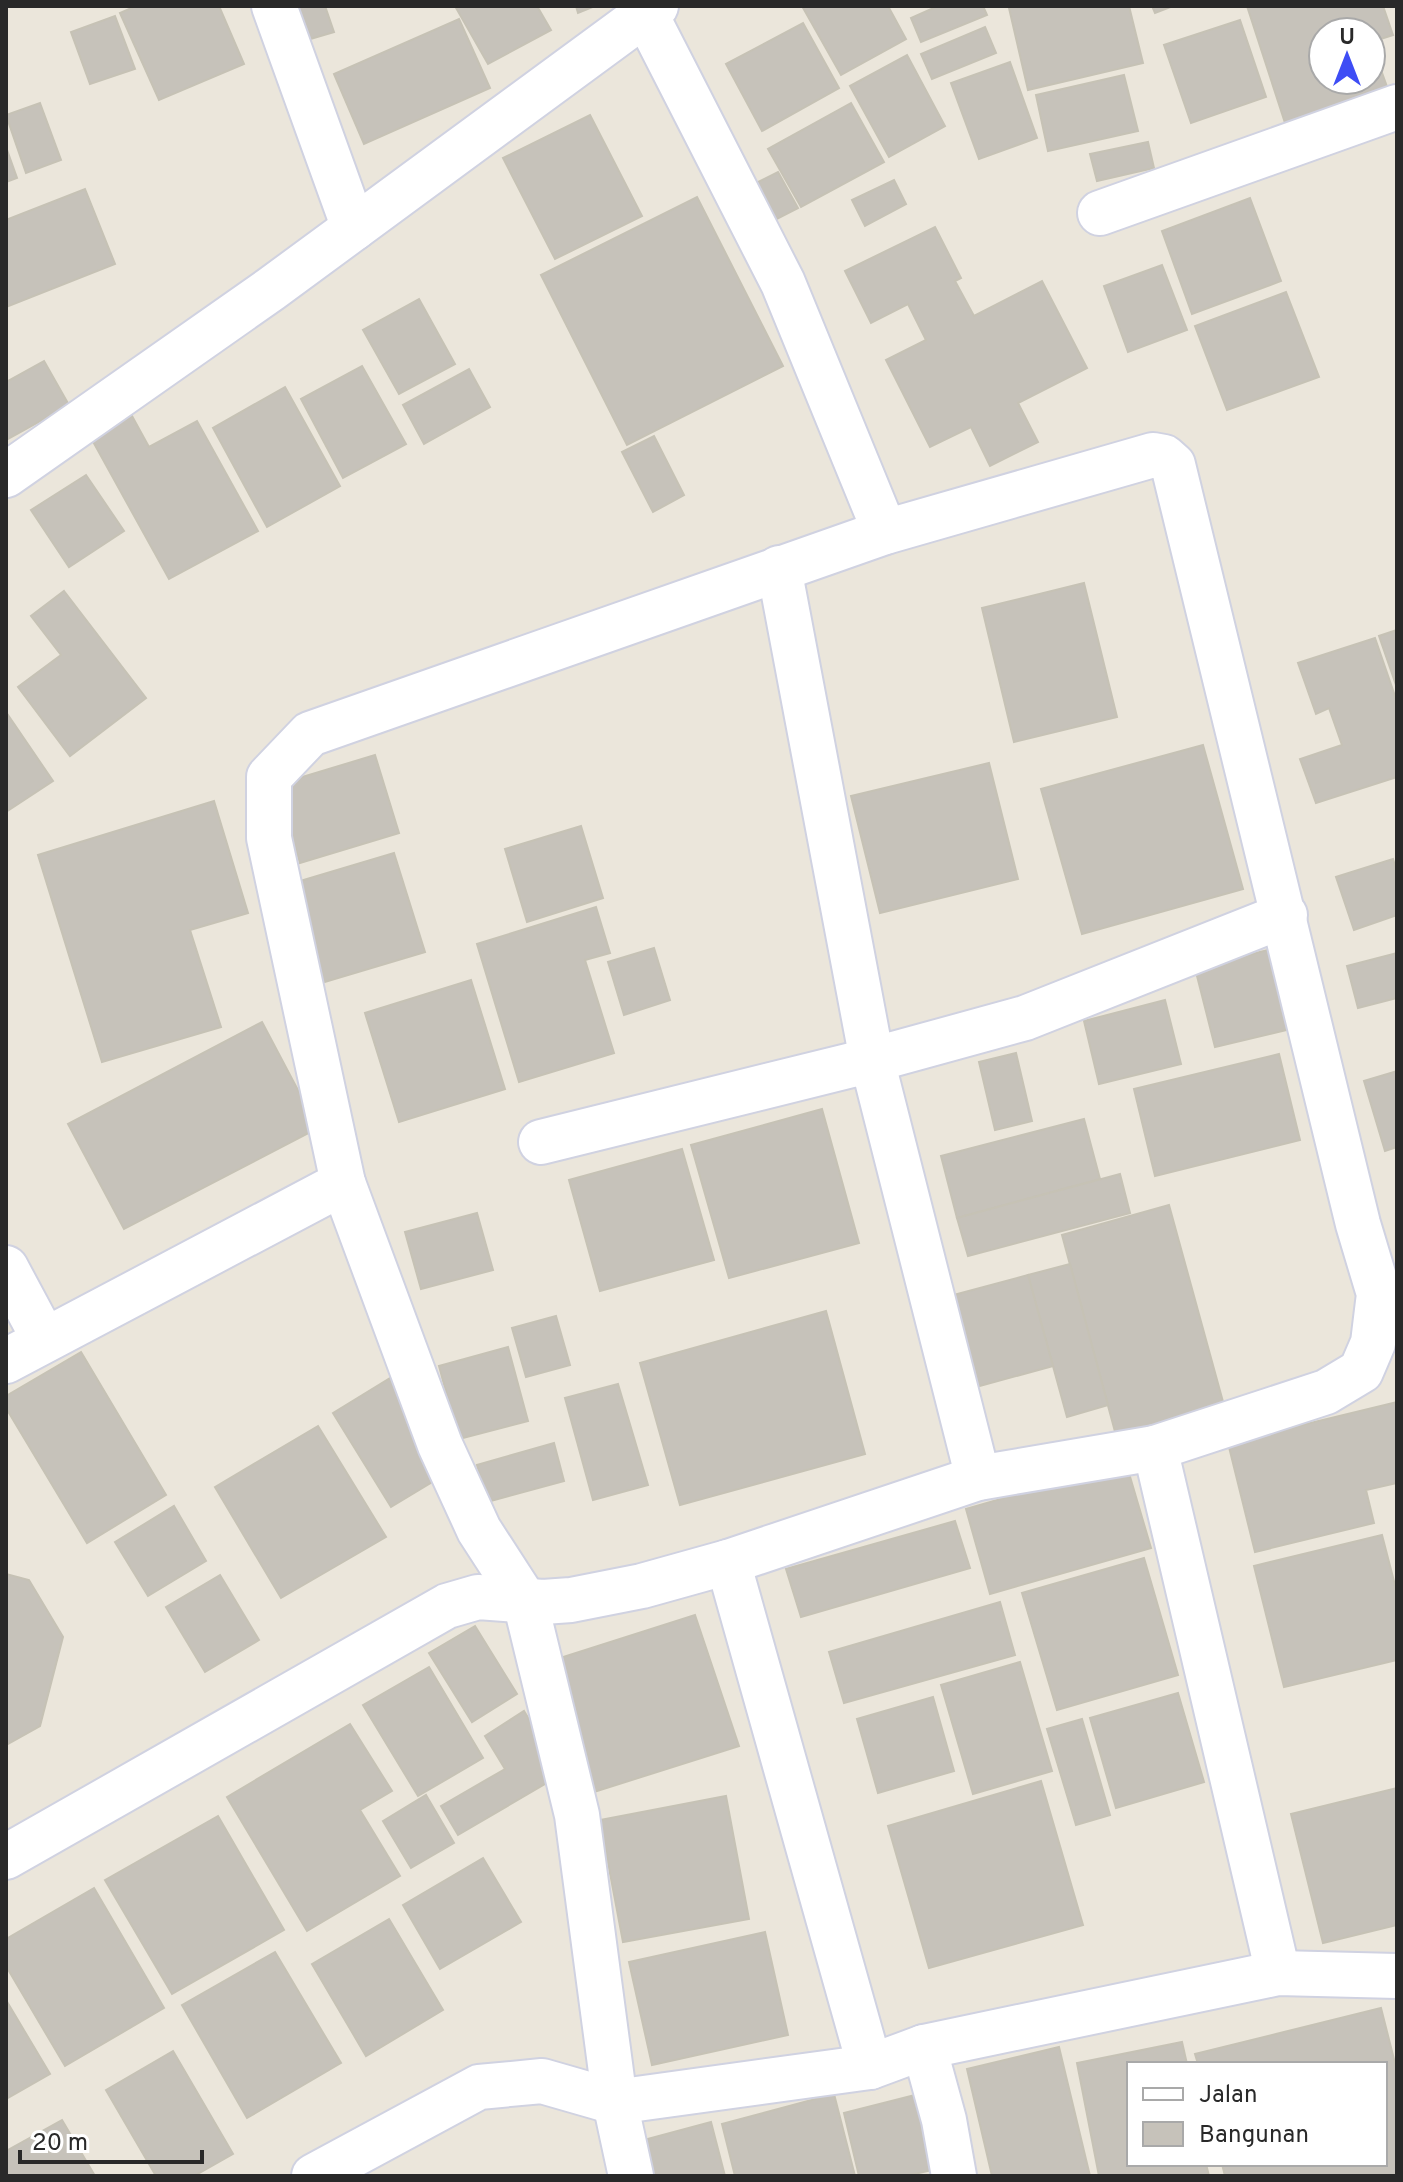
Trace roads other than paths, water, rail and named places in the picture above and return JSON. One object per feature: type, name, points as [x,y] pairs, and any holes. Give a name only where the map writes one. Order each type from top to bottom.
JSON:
[{"type":"street","points":[[274,6],[354,228]]},
{"type":"street","points":[[6,475],[354,228],[650,9],[783,283],[885,532]]},
{"type":"street","points":[[1100,213],[1397,107]]},
{"type":"street","points":[[6,1857],[447,1606],[478,1597],[525,1601],[571,1600],[642,1586],[728,1562],[978,1478],[1155,1448],[1326,1392],[1361,1371],[1373,1343],[1379,1294],[1358,1224],[1173,465],[1164,457],[1153,455],[885,532],[310,734],[269,777],[269,838],[343,1183],[440,1445],[479,1530],[525,1601],[577,1815],[615,2102],[631,2176]]},
{"type":"street","points":[[779,568],[872,1060],[978,1478]]},
{"type":"street","points":[[541,1142],[872,1060],[1025,1018],[1285,915]]},
{"type":"street","points":[[6,1361],[343,1183]]},
{"type":"street","points":[[6,1268],[44,1339]]},
{"type":"street","points":[[1155,1448],[1278,1973]]},
{"type":"street","points":[[728,1562],[870,2067]]},
{"type":"street","points":[[314,2176],[479,2087],[542,2081],[615,2102],[870,2067],[924,2047],[1278,1973],[1397,1976]]},
{"type":"street","points":[[924,2047],[944,2120],[954,2176]]}]
